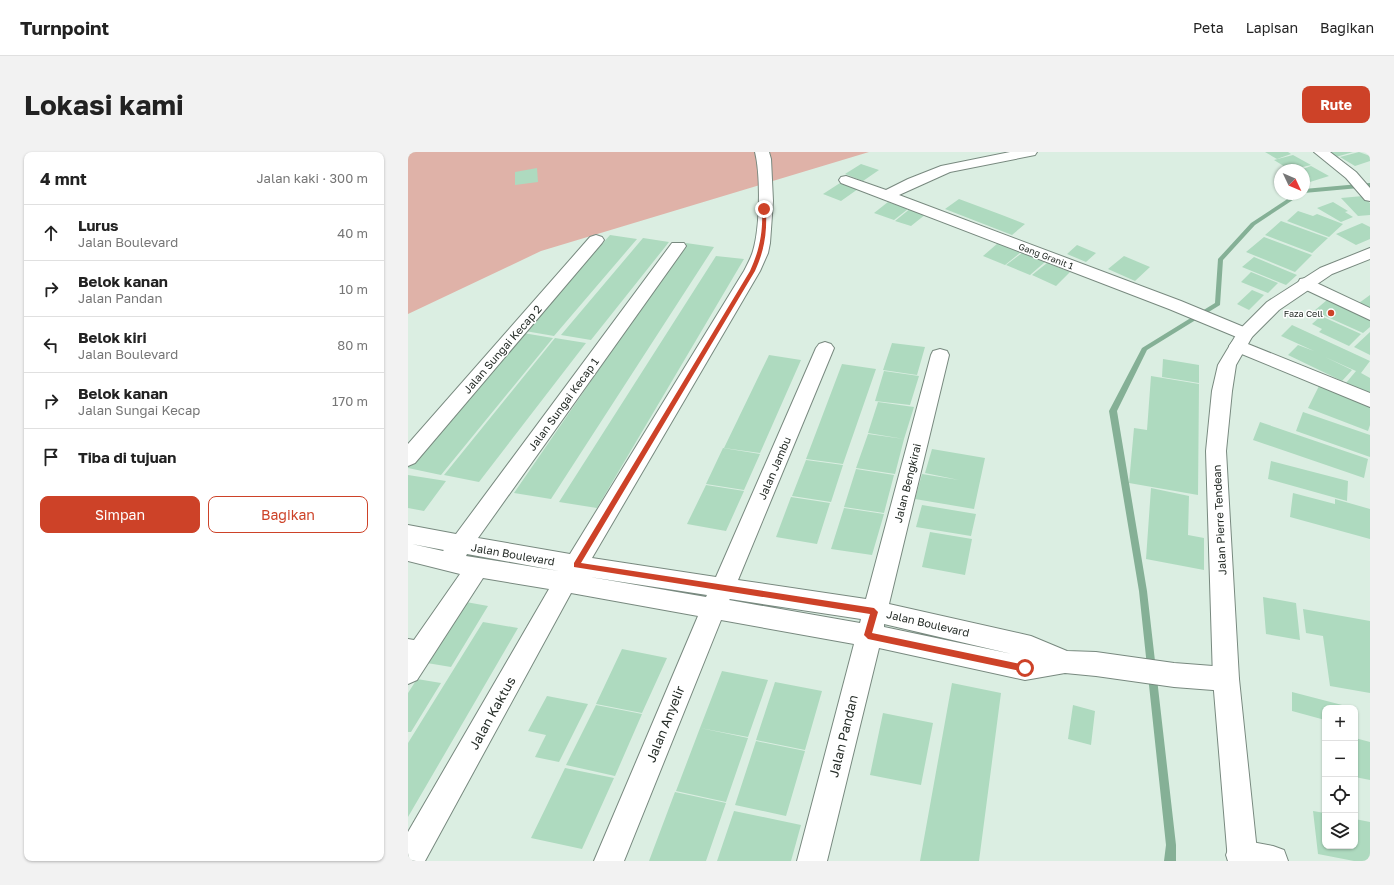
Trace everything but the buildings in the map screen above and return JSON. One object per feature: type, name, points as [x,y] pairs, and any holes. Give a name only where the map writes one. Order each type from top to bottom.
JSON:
[{"type":"street","name":"Jalan Kaktus","points":[[408,861],[571,573],[752,271],[761,252],[765,232],[765,171],[762,152]]},
{"type":"street","points":[[888,196],[913,182],[946,169],[1030,152]]},
{"type":"street","points":[[1320,152],[1351,175],[1369,196]]},
{"type":"street","name":"Gang Granit 1","points":[[846,180],[1175,305],[1218,324],[1241,340],[1370,400]]},
{"type":"street","name":"Jalan Sungai Kecap 2","points":[[408,458],[596,240]]},
{"type":"street","name":"Jalan Sungai Kecap 1","points":[[455,553],[678,246]]},
{"type":"street","name":"Jalan Pierre Tendean","points":[[1242,858],[1226,679],[1216,451],[1222,391],[1227,365],[1241,340],[1273,306],[1326,271],[1370,253]]},
{"type":"street","points":[[1306,283],[1370,315]]},
{"type":"street","name":"Jalan Jambu","points":[[718,598],[825,348]]},
{"type":"street","name":"Jalan Bengkirai","points":[[871,623],[940,355]]},
{"type":"street","name":"Jalan Boulevard","points":[[408,534],[455,553],[477,567],[571,573]]},
{"type":"street","name":"Jalan Boulevard","points":[[408,552],[455,553],[871,623],[1025,668],[1065,662],[1096,664],[1174,675],[1226,679]]},
{"type":"street","points":[[412,658],[477,567]]},
{"type":"street","name":"Jalan Anyelir","points":[[608,861],[718,598]]},
{"type":"street","name":"Jalan Pandan","points":[[812,861],[871,623]]},
{"type":"street","points":[[1242,858],[1273,861]]},
{"type":"shaded area","points":[[408,152],[869,152],[541,251],[408,314]]},
{"type":"waterway","points":[[1310,190],[1370,185]]},
{"type":"waterway","points":[[1170,861],[1171,845],[1143,591],[1113,411],[1144,349],[1218,304],[1220,260],[1253,224],[1290,200]]},
{"type":"place","name":"Faza Cell","points":[[1331,313]]},
{"type":"route","points":[[764,209],[765,232],[761,252],[752,271],[576,565],[874,612],[868,635],[1025,668]]}]
